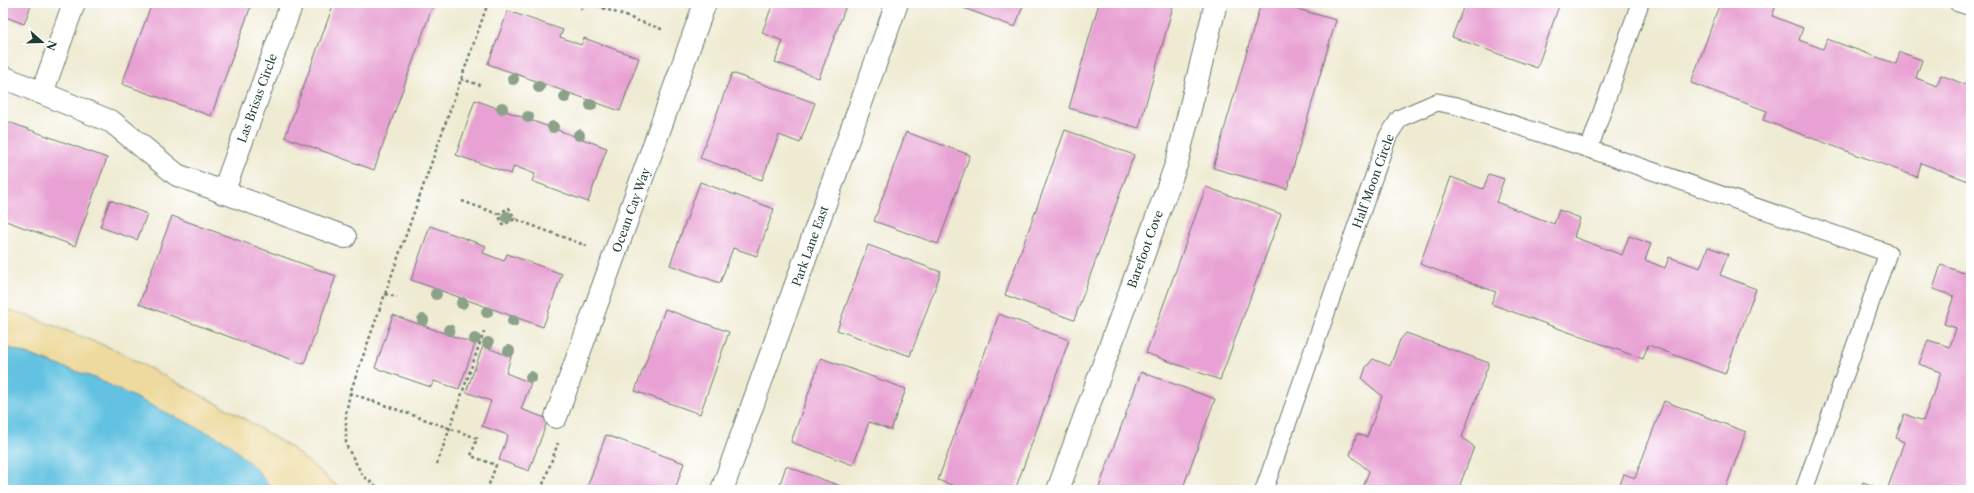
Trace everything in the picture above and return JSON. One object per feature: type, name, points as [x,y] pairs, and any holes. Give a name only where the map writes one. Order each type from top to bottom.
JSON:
[{"type":"street","points":[[42,93],[74,3]]},
{"type":"street","name":"Las Brisas Circle","points":[[223,192],[292,3]]},
{"type":"street","name":"Ocean Cay Way","points":[[556,417],[705,3]]},
{"type":"street","name":"Park Lane East","points":[[722,490],[897,3]]},
{"type":"street","name":"Barefoot Cove","points":[[1058,490],[1177,162],[1216,3]]},
{"type":"street","points":[[3,77],[112,122],[177,175],[345,237]]},
{"type":"lane","points":[[1589,149],[1640,3]]},
{"type":"lane","points":[[1958,3],[1971,8]]},
{"type":"lane","name":"Half Moon Circle","points":[[1264,490],[1388,136],[1400,118],[1437,102],[1457,106],[1589,149],[1888,252],[1804,490]]},
{"type":"path","points":[[381,490],[363,476],[346,445],[346,414],[350,393],[488,3]]},
{"type":"path","points":[[578,3],[581,9],[592,3],[664,30]]},
{"type":"path","points":[[461,79],[480,85]]},
{"type":"path","points":[[462,201],[498,214],[503,225],[515,219]]},
{"type":"path","points":[[498,214],[509,208],[515,219],[587,246]]},
{"type":"path","points":[[385,294],[397,297]]},
{"type":"path","points":[[436,464],[485,329]]},
{"type":"path","points":[[350,393],[477,438],[470,456],[496,465],[487,490]]},
{"type":"path","points":[[541,490],[559,442]]},
{"type":"sand","points":[[3,308],[26,315],[111,348],[235,413],[293,449],[342,490],[272,490],[257,470],[48,361],[3,346]]},
{"type":"water","points":[[3,346],[95,378],[227,442],[257,470],[272,490],[3,490]]},
{"type":"building","points":[[3,3],[32,3],[24,24],[3,16]]},
{"type":"building","points":[[152,3],[252,3],[211,116],[122,84]]},
{"type":"building","points":[[334,3],[428,3],[433,5],[374,170],[285,137]]},
{"type":"building","points":[[773,3],[847,3],[819,78],[775,62],[783,41],[762,33]]},
{"type":"building","points":[[950,3],[1024,3],[1015,27]]},
{"type":"building","points":[[1099,3],[1174,3],[1139,128],[1069,108]]},
{"type":"building","points":[[1261,3],[1276,3],[1336,20],[1287,189],[1213,168]]},
{"type":"building","points":[[1465,3],[1560,3],[1537,68],[1452,37]]},
{"type":"building","points":[[1720,3],[1740,3],[1755,8],[1757,3],[1777,3],[1772,16],[1803,28],[1799,40],[1823,49],[1827,39],[1896,64],[1900,52],[1922,60],[1916,78],[1937,86],[1941,75],[1971,87],[1971,182],[1921,163],[1917,177],[1763,120],[1767,111],[1691,83]]},
{"type":"building","points":[[508,11],[563,30],[560,37],[581,45],[584,38],[639,58],[620,111],[488,64]]},
{"type":"building","points":[[732,73],[815,103],[800,143],[779,135],[762,180],[700,158]]},
{"type":"building","points":[[475,100],[607,148],[588,202],[532,181],[535,174],[514,166],[511,174],[456,155]]},
{"type":"building","points":[[3,120],[107,158],[75,246],[3,220]]},
{"type":"building","points":[[1065,130],[1134,155],[1074,320],[1005,295]]},
{"type":"building","points":[[906,132],[970,155],[938,244],[874,221]]},
{"type":"building","points":[[1489,174],[1504,179],[1496,202],[1554,224],[1559,210],[1580,218],[1574,237],[1622,255],[1629,236],[1651,244],[1645,260],[1665,268],[1669,257],[1700,268],[1708,247],[1728,254],[1720,275],[1756,289],[1725,374],[1648,345],[1643,359],[1491,304],[1496,292],[1420,264],[1451,177],[1483,189]]},
{"type":"building","points":[[700,182],[774,209],[757,256],[733,248],[720,283],[670,265]]},
{"type":"building","points":[[1206,187],[1281,214],[1220,380],[1146,353]]},
{"type":"building","points":[[110,200],[147,214],[137,240],[100,227]]},
{"type":"building","points":[[172,216],[336,276],[304,364],[139,304]]},
{"type":"building","points":[[430,226],[486,246],[483,253],[504,261],[507,254],[562,274],[543,327],[411,280]]},
{"type":"building","points":[[868,245],[941,272],[910,356],[837,330]]},
{"type":"building","points":[[1971,252],[1971,490],[1887,490],[1904,442],[1896,438],[1904,414],[1923,421],[1941,372],[1919,364],[1928,340],[1950,347],[1956,328],[1944,324],[1954,296],[1933,289],[1941,265],[1964,273]]},
{"type":"building","points":[[665,309],[729,332],[700,414],[635,391]]},
{"type":"building","points":[[999,314],[1069,340],[1015,490],[965,490],[938,480]]},
{"type":"building","points":[[393,315],[475,344],[459,389],[434,381],[431,387],[375,368]]},
{"type":"building","points":[[1406,333],[1489,363],[1462,437],[1474,447],[1458,490],[1362,490],[1369,471],[1350,455],[1357,434],[1367,437],[1382,396],[1362,379],[1366,367],[1373,359],[1390,366],[1400,340]]},
{"type":"building","points":[[483,346],[511,357],[506,373],[531,383],[521,409],[548,419],[529,471],[499,460],[508,435],[482,426],[491,401],[466,392]]},
{"type":"building","points":[[821,358],[906,389],[891,430],[869,422],[853,465],[791,442]]},
{"type":"building","points":[[1141,372],[1215,399],[1182,490],[1098,490]]},
{"type":"building","points":[[1664,401],[1746,432],[1725,490],[1618,490],[1624,474],[1635,478]]},
{"type":"building","points":[[606,435],[684,463],[675,490],[586,490]]},
{"type":"building","points":[[786,466],[851,490],[778,490]]},
{"type":"building","points":[[1863,482],[1884,490],[1860,490]]}]
